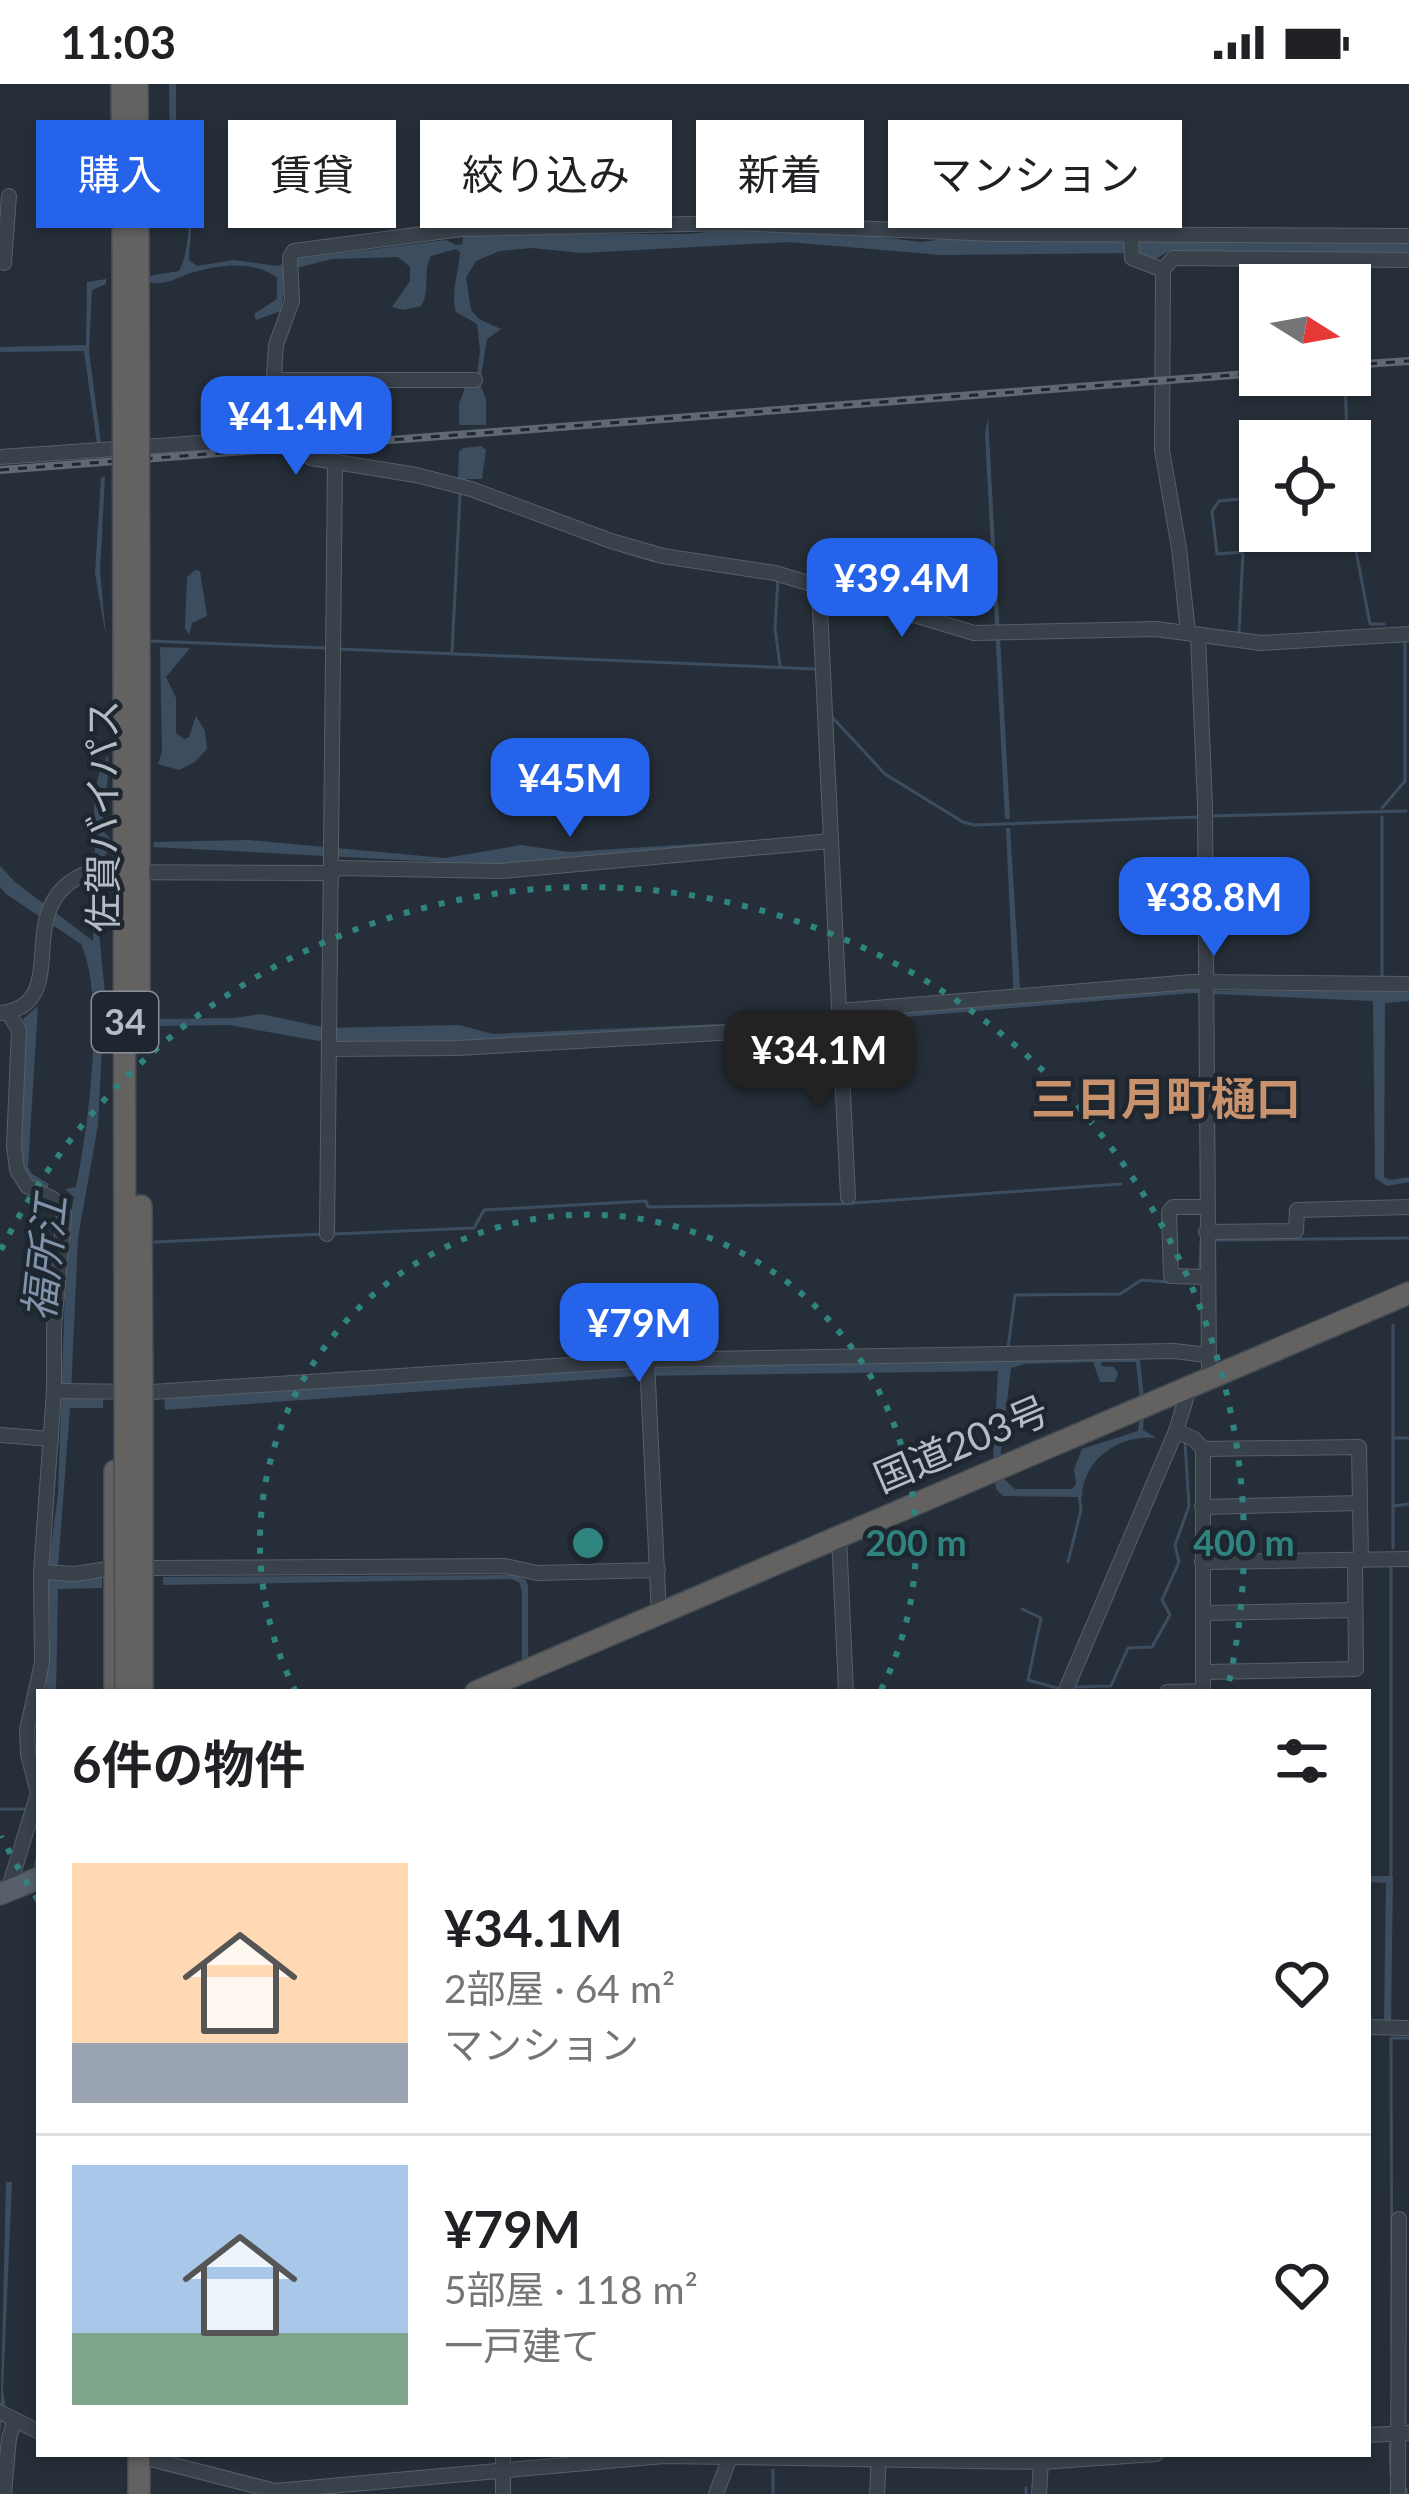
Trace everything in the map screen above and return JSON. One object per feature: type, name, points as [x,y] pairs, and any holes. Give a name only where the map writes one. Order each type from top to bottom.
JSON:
[{"type":"highway","name":"佐賀バイパス","points":[[122,84],[130,238]]},
{"type":"highway","name":"佐賀バイパス","points":[[137,84],[130,238],[126,1222],[142,1689]]},
{"type":"highway","name":"佐賀バイパス","points":[[126,1689],[134,1386],[142,1320],[131,872]]},
{"type":"highway","name":"国道203号","points":[[483,1689],[1202,1372],[1409,1293]]},
{"type":"highway","points":[[116,1689],[114,1568],[134,1386]]},
{"type":"highway","points":[[134,1386],[152,1568],[152,1689]]},
{"type":"highway","points":[[124,2494],[133,2457]]},
{"type":"highway","points":[[133,2457],[139,2494]]},
{"type":"main road","points":[[7,1892],[36,1879]]},
{"type":"street","points":[[0,262],[4,263],[9,196]]},
{"type":"street","points":[[270,437],[276,344],[292,301],[294,251],[461,229],[733,223],[996,234],[1409,236]]},
{"type":"street","points":[[1132,235],[1132,259],[1163,270]]},
{"type":"street","points":[[1287,236],[1287,259]]},
{"type":"street","points":[[1066,1689],[1202,1372],[1206,982],[1193,634],[1162,450],[1163,270],[1173,258],[1409,260]]},
{"type":"street","points":[[274,380],[475,380]]},
{"type":"street","points":[[0,457],[299,436],[311,458],[471,489],[611,542],[775,574],[952,629],[999,633],[1118,628],[1261,643],[1409,634]]},
{"type":"street","points":[[327,1234],[335,463]]},
{"type":"street","points":[[819,588],[848,1197]]},
{"type":"street","points":[[332,859],[338,868],[501,871],[831,842]]},
{"type":"street","points":[[37,1689],[64,1214],[53,1199],[27,1186],[17,1170],[19,1030],[4,1013],[26,1003],[40,982],[44,922],[50,901],[66,880],[90,872],[332,859]]},
{"type":"street","points":[[329,1046],[458,1048],[840,1018],[1017,996],[1206,982],[1409,984]]},
{"type":"street","points":[[1201,1277],[1171,1276],[1169,1212],[1173,1207],[1206,1208]]},
{"type":"street","points":[[1206,1232],[1296,1231],[1297,1210],[1409,1207]]},
{"type":"street","points":[[54,1391],[647,1360],[1174,1351],[1202,1372]]},
{"type":"street","points":[[647,1360],[659,1615]]},
{"type":"street","points":[[1176,1431],[1203,1449],[1203,1689]]},
{"type":"street","points":[[0,1436],[51,1439]]},
{"type":"street","points":[[1203,1449],[1360,1447],[1356,1669],[1203,1672]]},
{"type":"street","points":[[1202,1507],[1360,1503]]},
{"type":"street","points":[[839,1536],[846,1689]]},
{"type":"street","points":[[1202,1562],[1409,1559]]},
{"type":"street","points":[[41,1572],[114,1568]]},
{"type":"street","points":[[152,1568],[658,1570]]},
{"type":"street","points":[[1203,1613],[1355,1610]]},
{"type":"street","points":[[36,1695],[27,1744],[36,1784]]},
{"type":"street","points":[[7,1892],[36,1800]]},
{"type":"street","points":[[1398,2494],[1404,2359],[1404,2239],[1399,2219]]},
{"type":"street","points":[[7,2417],[36,2431]]},
{"type":"street","points":[[4,2494],[7,2417]]},
{"type":"street","points":[[1371,2435],[1402,2433]]},
{"type":"street","points":[[141,2457],[276,2492],[503,2461],[632,2457]]},
{"type":"street","points":[[716,2494],[730,2457]]},
{"type":"street","points":[[877,2494],[879,2457]]},
{"type":"street","points":[[906,2457],[1042,2462],[1113,2457]]},
{"type":"street","points":[[503,2461],[503,2494]]},
{"type":"street","points":[[1039,2494],[1042,2462]]},
{"type":"water","points":[[169,84],[176,84],[176,120],[169,120]]},
{"type":"water","points":[[191,228],[189,260],[197,266],[234,260],[278,266],[295,259],[446,240],[456,245],[462,244],[464,233],[689,234],[731,229],[831,231],[921,242],[952,238],[1129,245],[1139,240],[1409,242],[1409,253],[1168,251],[1156,259],[1130,253],[941,255],[788,242],[582,253],[531,248],[500,251],[476,261],[466,278],[471,310],[501,329],[487,339],[480,383],[486,425],[459,425],[459,404],[466,385],[476,383],[480,350],[477,324],[454,306],[460,252],[456,249],[431,256],[421,306],[392,307],[410,281],[410,267],[398,257],[332,259],[287,267],[281,311],[256,320],[254,314],[277,299],[277,278],[260,269],[218,267],[168,282],[149,282],[149,276],[179,271]]},
{"type":"water","points":[[106,279],[106,284],[92,290],[89,351],[101,444],[97,444],[84,351],[0,352],[0,347],[86,345],[87,282]]},
{"type":"water","points":[[988,418],[1010,819],[1005,819],[985,433]]},
{"type":"water","points":[[481,446],[486,450],[482,479],[458,479],[459,452]]},
{"type":"water","points":[[105,476],[100,571],[106,637],[95,573],[101,478]]},
{"type":"water","points":[[200,571],[207,616],[192,623],[189,635],[185,628],[187,577]]},
{"type":"water","points":[[160,647],[190,648],[166,677],[176,698],[176,733],[189,737],[196,716],[205,731],[207,749],[179,770],[158,764],[162,752]]},
{"type":"water","points":[[108,755],[102,830],[111,848],[100,861],[95,860],[94,806]]},
{"type":"water","points":[[1006,828],[1010,828],[1021,1004],[1193,988],[1409,990],[1409,1001],[1385,1003],[1384,1177],[1409,1177],[1409,1182],[1387,1186],[1375,1178],[1373,1001],[1193,993],[834,1023],[341,1044],[335,1039],[319,1041],[229,1025],[160,1026],[160,1019],[261,1014],[327,1028],[459,1025],[493,1034],[834,1019],[1014,1004]]},
{"type":"water","points":[[804,837],[498,865],[153,847],[154,842],[249,840],[445,858],[521,845],[568,852]]},
{"type":"water","points":[[0,866],[93,941],[95,892],[101,894],[99,933],[107,1014],[98,1125],[78,1237],[71,1394],[103,1396],[103,1408],[70,1408],[57,1579],[102,1576],[102,1588],[58,1589],[56,1689],[45,1689],[50,1631],[47,1577],[58,1494],[67,1232],[74,1197],[65,1189],[76,1187],[85,1132],[94,1030],[92,997],[81,944],[0,887]]},
{"type":"water","points":[[38,1006],[28,1167],[49,1184],[47,1188],[33,1183],[20,1164],[23,1019]]},
{"type":"water","points":[[1140,1360],[1144,1399],[1140,1400],[1136,1362],[1102,1362],[1101,1366],[1114,1367],[1118,1373],[1115,1382],[1100,1382],[1093,1362],[1011,1368],[1000,1459],[993,1461],[998,1371],[636,1376],[165,1410],[164,1398],[639,1367]]},
{"type":"water","points":[[1140,1415],[1144,1415],[1143,1430],[1157,1438],[1130,1440],[1106,1451],[1089,1471],[1082,1497],[1003,1496],[996,1489],[995,1480],[1001,1476],[1015,1489],[1072,1489],[1082,1449],[1138,1431]]},
{"type":"water","points":[[515,1575],[528,1586],[528,1661],[522,1663],[522,1593],[520,1583],[512,1579],[163,1585],[163,1577]]},
{"type":"water","points":[[1371,1876],[1393,1876],[1391,2024],[1384,2023],[1386,1883],[1371,1882]]},
{"type":"water","points":[[6,2182],[12,2182],[0,2435]]},
{"type":"waterway","points":[[1346,396],[1346,420]]},
{"type":"waterway","points":[[452,652],[460,495]]},
{"type":"waterway","points":[[1239,499],[1219,501],[1212,511],[1217,554],[1243,552]]},
{"type":"waterway","points":[[624,552],[655,561]]},
{"type":"waterway","points":[[1239,632],[1243,552]]},
{"type":"waterway","points":[[1356,552],[1370,624],[1384,624]]},
{"type":"waterway","points":[[778,579],[775,628],[780,666]]},
{"type":"waterway","points":[[151,641],[325,648]]},
{"type":"waterway","points":[[1382,808],[1405,781],[1405,642]]},
{"type":"waterway","points":[[339,649],[816,669]]},
{"type":"waterway","points":[[832,717],[885,774],[963,822],[1197,817]]},
{"type":"waterway","points":[[1210,816],[1406,811]]},
{"type":"waterway","points":[[1382,817],[1382,977]]},
{"type":"waterway","points":[[333,1234],[474,1228],[484,1210],[646,1201],[648,1207],[839,1204],[1121,1184]]},
{"type":"waterway","points":[[155,1242],[324,1234]]},
{"type":"waterway","points":[[1213,1240],[1409,1238]]},
{"type":"waterway","points":[[1200,1268],[1201,1242]]},
{"type":"waterway","points":[[1008,1348],[1015,1295],[1120,1294],[1141,1280],[1169,1282]]},
{"type":"waterway","points":[[1393,1325],[1393,1548]]},
{"type":"waterway","points":[[1393,1438],[1409,1438]]},
{"type":"waterway","points":[[1074,1687],[1111,1686],[1128,1648],[1152,1647],[1170,1615],[1162,1600],[1179,1562],[1175,1545],[1189,1506],[1185,1442]]},
{"type":"waterway","points":[[1068,1562],[1081,1510],[1079,1493]]},
{"type":"waterway","points":[[1393,1506],[1409,1504]]},
{"type":"waterway","points":[[1391,1567],[1391,1875]]},
{"type":"waterway","points":[[1022,1609],[1041,1618],[1028,1680],[1057,1688]]},
{"type":"waterway","points":[[0,1809],[26,1809]]},
{"type":"waterway","points":[[35,1867],[36,1862]]},
{"type":"waterway","points":[[1391,2038],[1392,2348]]},
{"type":"waterway","points":[[1393,2038],[1409,2038]]},
{"type":"waterway","points":[[1390,2444],[1391,2476]]},
{"type":"waterway","points":[[773,2470],[773,2494]]},
{"type":"waterway","points":[[1026,2488],[1026,2494]]},
{"type":"waterway","points":[[1406,2489],[1406,2494]]},
{"type":"railway","points":[[1371,364],[1409,361]]},
{"type":"railway","points":[[0,470],[1239,375]]},
{"type":"district","name":"三日月町樋口","points":[[1166,1099]]},
{"type":"water label","name":"福所江","points":[[45,1258]]}]
